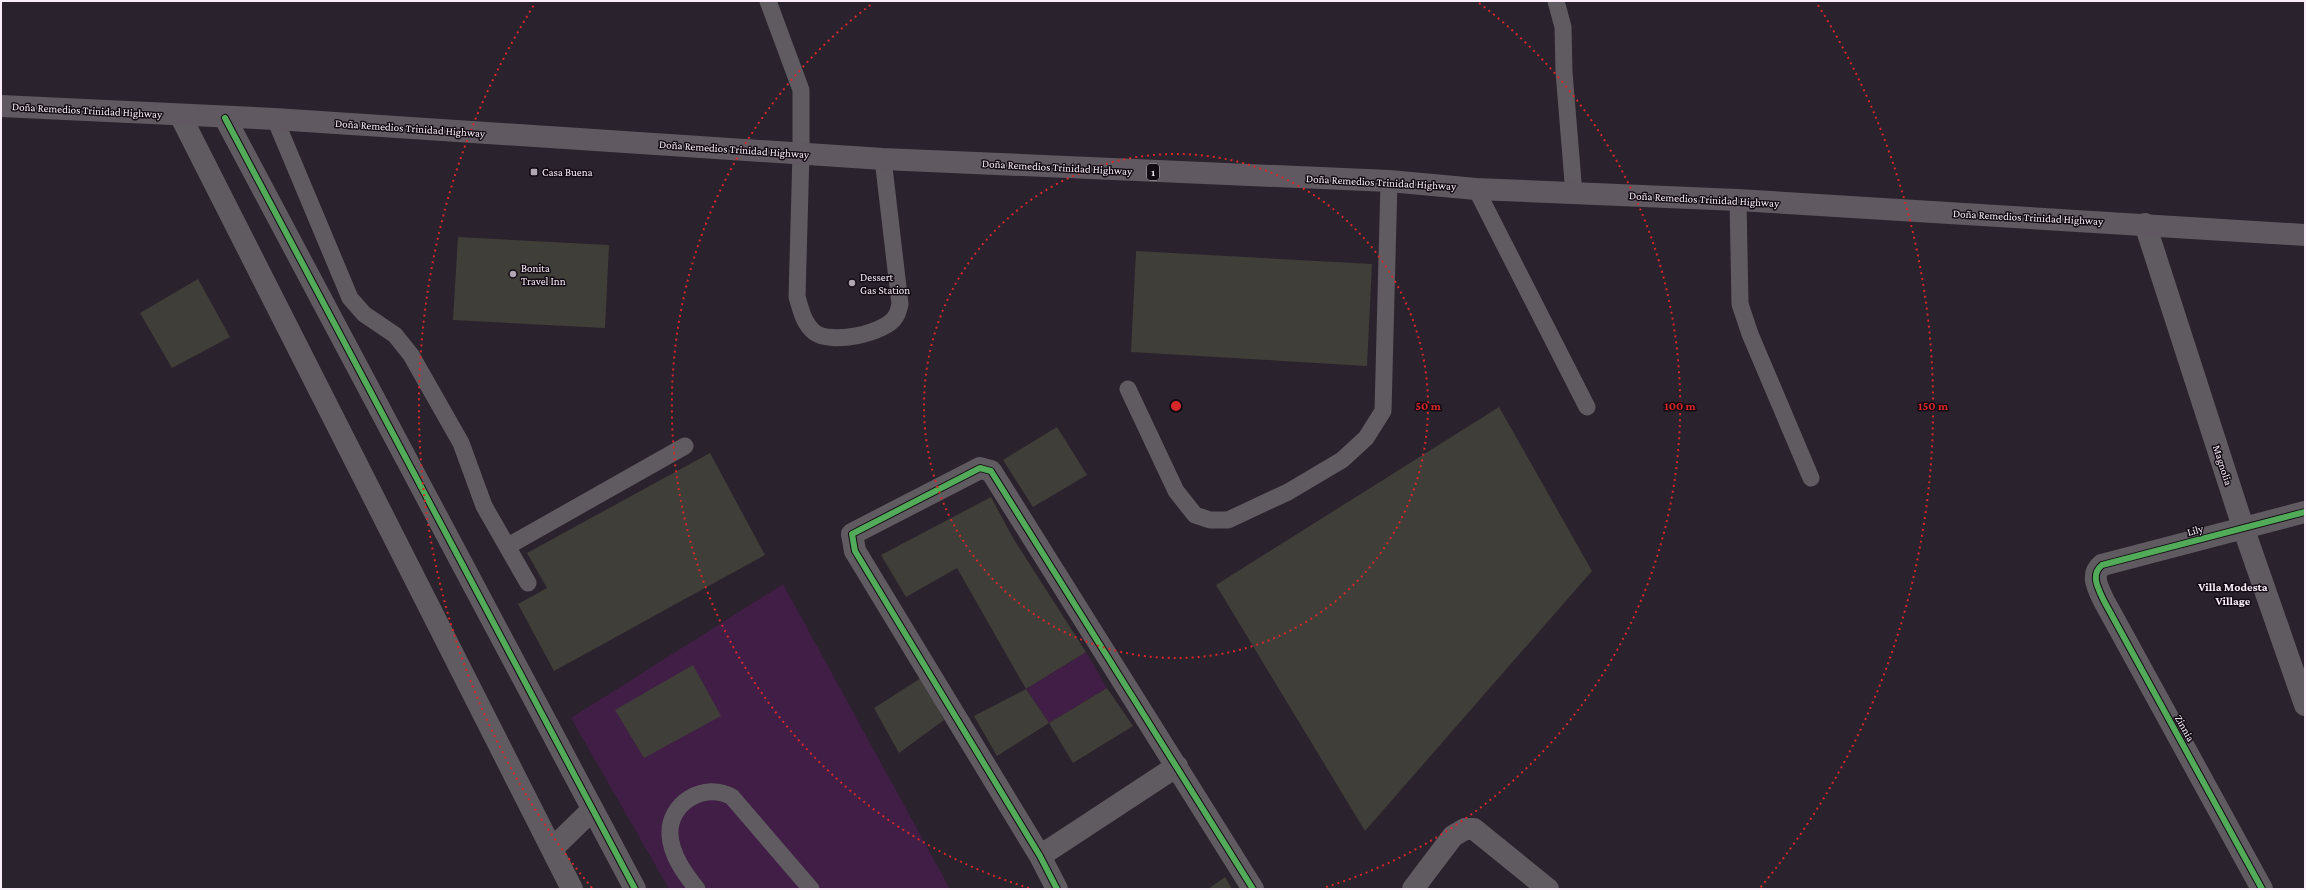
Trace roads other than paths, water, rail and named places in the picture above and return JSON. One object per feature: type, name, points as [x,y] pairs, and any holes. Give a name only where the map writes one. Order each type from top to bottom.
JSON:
[{"type":"highway","name":"Doña Remedios Trinidad Highway","points":[[1,106],[225,118],[275,119],[802,152],[883,159],[1389,181],[1476,189],[1738,200],[2305,235]]},
{"type":"street","points":[[180,115],[572,889]]},
{"type":"street","points":[[225,118],[635,889]]},
{"type":"street","name":"Magnolia","points":[[2145,224],[2243,527],[2305,705]]},
{"type":"street","points":[[1057,889],[1040,856],[855,551],[852,534],[980,468],[992,471],[1253,889]]},
{"type":"street","name":"Lily","points":[[2095,575],[2097,570],[2102,565],[2305,512]]},
{"type":"street","name":"Zinnia","points":[[2095,575],[2097,585],[2104,601],[2262,889]]},
{"type":"street","points":[[1040,856],[1177,766]]},
{"type":"street","points":[[552,849],[592,810]]},
{"type":"street","points":[[1413,889],[1453,836],[1465,829],[1474,828],[1548,889]]},
{"type":"lane","points":[[768,1],[801,90],[802,152],[797,297],[803,318],[814,333],[832,338],[868,334],[885,326],[896,317],[900,304],[883,159]]},
{"type":"lane","points":[[1556,1],[1563,27],[1564,72],[1574,194]]},
{"type":"lane","points":[[275,119],[350,298],[364,314],[395,335],[411,355],[461,442],[484,506],[528,583]]},
{"type":"lane","points":[[1128,389],[1176,491],[1195,515],[1210,520],[1228,520],[1288,492],[1342,460],[1366,438],[1383,411],[1389,181]]},
{"type":"lane","points":[[1476,189],[1587,407]]},
{"type":"lane","points":[[1738,200],[1740,304],[1750,334],[1811,478]]},
{"type":"lane","points":[[508,546],[685,446]]},
{"type":"lane","points":[[697,889],[681,867],[673,850],[670,834],[674,816],[688,798],[708,791],[717,791],[732,796],[810,889]]},
{"type":"place","name":"Casa Buena","points":[[534,172]]},
{"type":"place","name":"Bonita Travel Inn","points":[[513,274]]},
{"type":"place","name":"Dessert Gas Station","points":[[852,283]]},
{"type":"district","name":"Villa Modesta Village","points":[[2233,594]]}]
